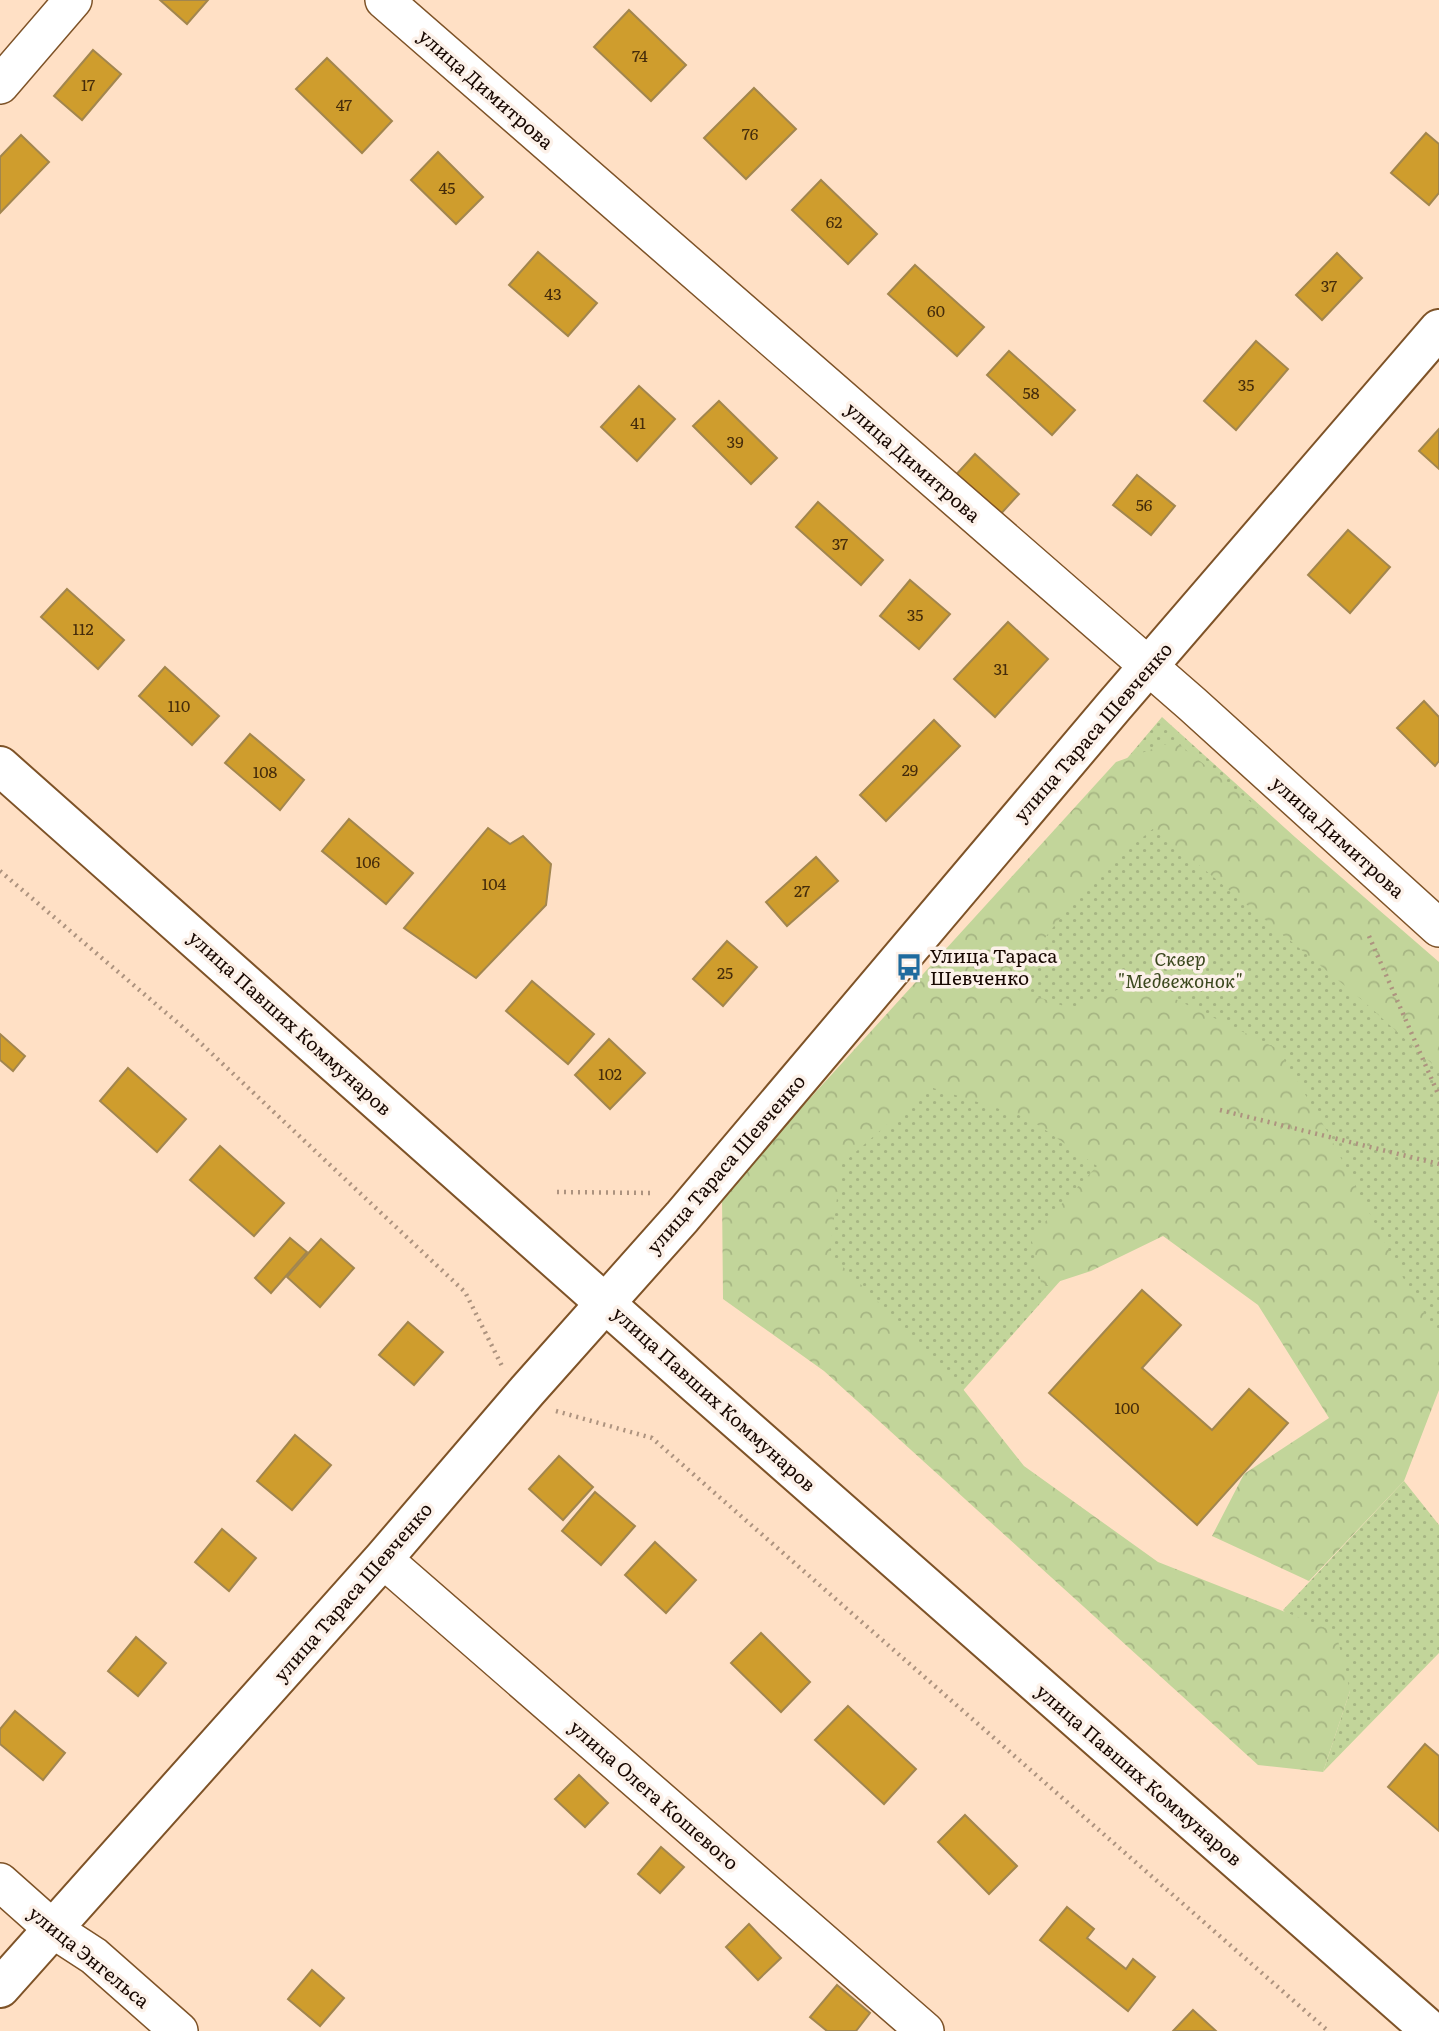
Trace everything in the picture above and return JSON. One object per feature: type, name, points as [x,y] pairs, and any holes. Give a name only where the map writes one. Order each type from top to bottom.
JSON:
[{"type":"street","points":[[0,85],[74,0]]},
{"type":"street","name":"улица Димитрова","points":[[384,0],[1149,667],[1439,928]]},
{"type":"street","name":"улица Тараса Шевченко","points":[[0,1988],[383,1559],[682,1217],[1439,329]]},
{"type":"street","name":"улица Павших Коммунаров","points":[[0,766],[1431,2031]]},
{"type":"street","name":"улица Олега Кошевого","points":[[383,1559],[925,2031]]},
{"type":"street","name":"улица Энгельса","points":[[0,1882],[54,1930],[94,1956],[179,2031]]},
{"type":"path","points":[[0,871],[191,1035],[465,1292],[504,1370]]},
{"type":"path","points":[[1369,936],[1439,1096]]},
{"type":"path","points":[[1220,1110],[1439,1164]]},
{"type":"path","points":[[557,1192],[656,1193]]},
{"type":"path","points":[[545,1408],[652,1438],[1328,2031]]},
{"type":"green space","name":"Сквер \"Медвежонок\"","points":[[1162,717],[1439,967],[1439,1376],[1179,1147],[951,1404],[740,1216]]},
{"type":"green space","points":[[1175,741],[1304,845],[1439,962],[1439,1070],[1362,1000],[1154,828],[1088,882],[1008,986],[1072,1009],[1138,981],[1278,1049],[1327,1131],[1402,1276],[1439,1337],[1439,1390],[1404,1481],[1309,1581],[1212,1536],[1244,1474],[1329,1418],[1258,1305],[1163,1236],[1091,1271],[1042,1287],[1031,1237],[1097,1166],[1028,1118],[930,1087],[842,1164],[829,1253],[951,1374],[1024,1466],[1158,1562],[1336,1632],[1350,1691],[1323,1772],[1258,1765],[824,1371],[723,1299],[722,1195],[1116,762]]},
{"type":"green space","points":[[1404,1481],[1439,1525],[1439,1653],[1323,1772],[1350,1691],[1283,1610]]},
{"type":"building","points":[[160,0],[208,0],[187,24]]},
{"type":"building","points":[[629,10],[686,65],[651,101],[594,47]]},
{"type":"building","points":[[93,50],[121,74],[82,120],[54,96]]},
{"type":"building","points":[[327,58],[392,121],[362,153],[296,89]]},
{"type":"building","points":[[754,88],[796,129],[746,179],[704,138]]},
{"type":"building","points":[[1426,133],[1439,144],[1439,193],[1429,205],[1391,173]]},
{"type":"building","points":[[21,135],[49,162],[0,213],[0,157]]},
{"type":"building","points":[[438,152],[483,197],[456,224],[411,180]]},
{"type":"building","points":[[821,180],[877,234],[848,264],[792,210]]},
{"type":"building","points":[[538,252],[597,303],[568,336],[509,285]]},
{"type":"building","points":[[1337,253],[1362,278],[1322,320],[1296,295]]},
{"type":"building","points":[[915,265],[984,327],[957,356],[888,294]]},
{"type":"building","points":[[1256,341],[1288,369],[1236,430],[1204,401]]},
{"type":"building","points":[[1009,351],[1075,410],[1052,435],[987,375]]},
{"type":"building","points":[[639,386],[675,419],[637,461],[601,427]]},
{"type":"building","points":[[719,401],[777,458],[751,484],[693,426]]},
{"type":"building","points":[[1439,429],[1439,469],[1419,451]]},
{"type":"building","points":[[975,454],[1019,494],[997,518],[953,478]]},
{"type":"building","points":[[1137,475],[1175,506],[1151,535],[1113,505]]},
{"type":"building","points":[[818,502],[883,560],[861,585],[796,527]]},
{"type":"building","points":[[1348,530],[1390,567],[1350,613],[1308,575]]},
{"type":"building","points":[[910,580],[950,614],[919,649],[880,616]]},
{"type":"building","points":[[67,589],[124,640],[98,669],[41,617]]},
{"type":"building","points":[[1008,622],[1048,659],[995,717],[954,679]]},
{"type":"building","points":[[165,667],[219,716],[192,745],[139,696]]},
{"type":"building","points":[[1424,701],[1439,717],[1439,761],[1435,766],[1397,728]]},
{"type":"building","points":[[934,720],[960,746],[886,821],[860,795]]},
{"type":"building","points":[[250,734],[304,780],[280,810],[225,763]]},
{"type":"building","points":[[349,819],[413,873],[386,904],[322,851]]},
{"type":"building","points":[[488,828],[510,844],[523,836],[551,864],[546,905],[476,978],[404,928]]},
{"type":"building","points":[[816,857],[838,881],[787,926],[766,902]]},
{"type":"building","points":[[727,941],[757,967],[723,1006],[693,979]]},
{"type":"building","points":[[532,981],[594,1034],[568,1064],[506,1011]]},
{"type":"building","points":[[0,1034],[25,1056],[13,1071],[0,1060]]},
{"type":"building","points":[[609,1039],[645,1073],[610,1109],[575,1075]]},
{"type":"building","points":[[128,1068],[186,1119],[157,1152],[100,1101]]},
{"type":"building","points":[[220,1146],[284,1203],[254,1236],[190,1180]]},
{"type":"building","points":[[290,1238],[307,1252],[271,1293],[255,1278]]},
{"type":"building","points":[[321,1239],[354,1268],[320,1307],[287,1277]]},
{"type":"building","points":[[1142,1290],[1181,1325],[1142,1368],[1212,1430],[1249,1389],[1288,1423],[1197,1525],[1049,1393]]},
{"type":"building","points":[[408,1322],[443,1352],[414,1385],[379,1355]]},
{"type":"building","points":[[295,1435],[331,1465],[292,1510],[257,1481]]},
{"type":"building","points":[[559,1456],[593,1487],[563,1520],[529,1489]]},
{"type":"building","points":[[595,1492],[635,1526],[601,1565],[562,1531]]},
{"type":"building","points":[[222,1529],[256,1558],[229,1591],[195,1562]]},
{"type":"building","points":[[655,1542],[696,1580],[666,1613],[625,1575]]},
{"type":"building","points":[[761,1633],[810,1682],[781,1712],[731,1663]]},
{"type":"building","points":[[136,1637],[166,1663],[138,1696],[108,1671]]},
{"type":"building","points":[[848,1706],[916,1769],[884,1804],[815,1740]]},
{"type":"building","points":[[15,1711],[65,1753],[43,1780],[0,1744],[0,1729]]},
{"type":"building","points":[[1425,1744],[1439,1756],[1439,1831],[1388,1787]]},
{"type":"building","points":[[579,1775],[608,1803],[585,1827],[555,1799]]},
{"type":"building","points":[[965,1815],[1017,1866],[989,1894],[938,1842]]},
{"type":"building","points":[[661,1847],[684,1867],[660,1893],[638,1874]]},
{"type":"building","points":[[1067,1907],[1094,1929],[1087,1938],[1126,1969],[1133,1959],[1155,1977],[1128,2011],[1040,1940]]},
{"type":"building","points":[[749,1924],[781,1958],[758,1980],[726,1947]]},
{"type":"building","points":[[312,1970],[344,1998],[320,2026],[288,1999]]},
{"type":"building","points":[[837,1985],[870,2013],[856,2031],[827,2031],[810,2017]]},
{"type":"building","points":[[1193,2010],[1216,2031],[1173,2031]]},
{"type":"place","name":"Улица Тараса Шевченко","points":[[909,967]]}]
